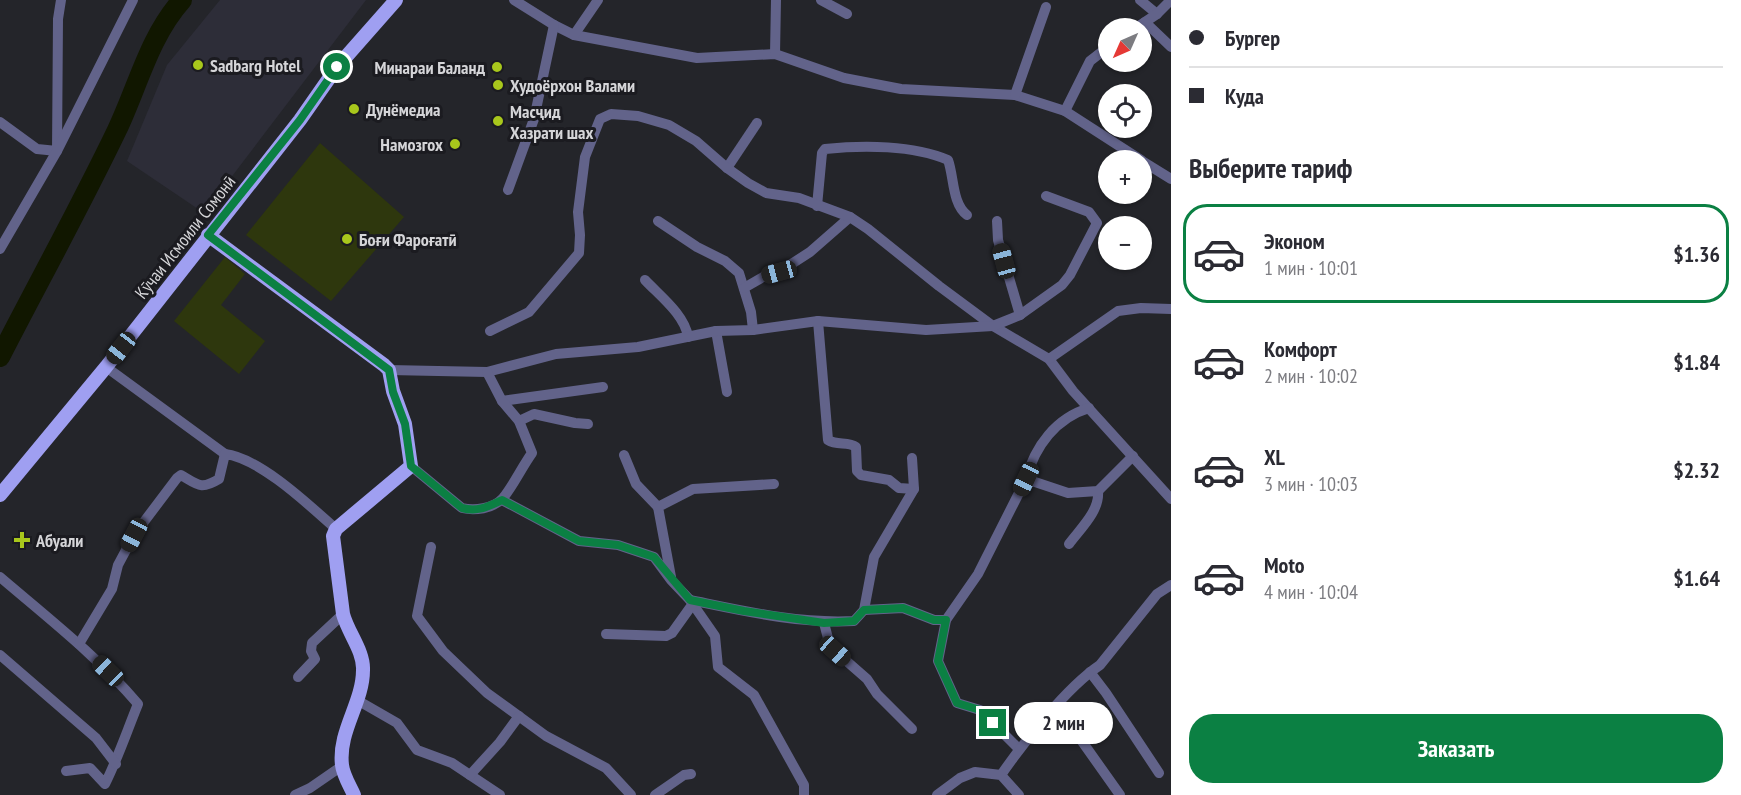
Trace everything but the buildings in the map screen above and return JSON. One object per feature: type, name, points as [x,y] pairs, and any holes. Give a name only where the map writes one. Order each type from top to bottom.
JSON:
[{"type":"main road","name":"Кӯчаи Исмоили Сомонӣ","points":[[0,495],[106,367],[300,120],[337,67],[396,0]]},
{"type":"main road","points":[[208,235],[389,370],[393,392],[405,424],[411,466],[336,529],[333,536],[343,614],[364,666],[363,680],[342,742],[342,766],[354,795]]},
{"type":"street","points":[[57,151],[58,19],[61,0]]},
{"type":"street","points":[[0,249],[57,151],[133,0]]},
{"type":"street","points":[[514,0],[574,35],[697,58],[775,54],[844,78],[901,88],[1015,95],[1065,111],[1124,150]]},
{"type":"street","points":[[574,35],[598,0]]},
{"type":"street","points":[[775,54],[776,0]]},
{"type":"street","points":[[821,0],[847,14]]},
{"type":"street","points":[[1140,0],[1157,14]]},
{"type":"street","points":[[1151,18],[1171,0]]},
{"type":"street","points":[[1015,95],[1046,7]]},
{"type":"street","points":[[508,190],[534,119],[554,25]]},
{"type":"street","points":[[1152,34],[1171,47]]},
{"type":"street","points":[[1065,111],[1090,61],[1098,55]]},
{"type":"street","points":[[490,331],[529,312],[579,253],[578,212],[585,157],[600,119],[611,114],[638,116],[669,125],[696,141],[726,168],[766,193],[799,198],[850,217],[993,326],[1049,359],[1073,391],[1171,499]]},
{"type":"street","points":[[0,122],[37,149],[57,151]]},
{"type":"street","points":[[726,168],[757,123]]},
{"type":"street","points":[[816,206],[822,153],[825,149],[850,146],[890,148],[948,160],[963,213],[967,215]]},
{"type":"street","points":[[1152,168],[1171,180]]},
{"type":"street","points":[[389,370],[487,372],[556,354],[638,347],[716,331],[753,330],[818,321],[926,330],[993,326],[1020,315],[1062,285],[1070,276],[1097,223],[1089,212],[1046,196]]},
{"type":"street","points":[[744,288],[763,277],[779,272],[810,252],[850,217]]},
{"type":"street","points":[[658,221],[697,247],[725,261],[739,273],[751,312],[753,330]]},
{"type":"street","points":[[997,221],[998,240],[1020,315]]},
{"type":"street","points":[[645,280],[687,328],[688,337]]},
{"type":"street","points":[[1049,359],[1118,311],[1141,308],[1171,309]]},
{"type":"street","points":[[818,321],[828,440],[856,447],[858,471],[861,475],[890,480],[899,488],[914,489]]},
{"type":"street","points":[[716,331],[727,392]]},
{"type":"street","points":[[106,367],[225,454],[232,454],[279,481],[336,529]]},
{"type":"street","points":[[411,466],[462,508],[481,509],[502,500],[532,453],[519,421],[502,401],[487,372]]},
{"type":"street","points":[[502,401],[603,387]]},
{"type":"street","points":[[1019,749],[980,710],[957,703],[938,661],[946,620],[978,574],[1026,479],[1031,459],[1054,427],[1089,408]]},
{"type":"street","points":[[519,421],[534,414],[588,424]]},
{"type":"street","points":[[79,644],[112,589],[118,565],[134,535],[152,509],[177,478],[182,476],[199,486],[208,486],[219,479],[225,454]]},
{"type":"street","points":[[624,454],[636,484],[658,507],[671,580]]},
{"type":"street","points":[[1026,479],[1068,493],[1098,491],[1133,456]]},
{"type":"street","points":[[691,602],[824,623],[854,621],[864,610],[874,557],[914,489],[912,458]]},
{"type":"street","points":[[658,507],[693,489],[774,484]]},
{"type":"street","points":[[1069,544],[1098,504],[1098,491]]},
{"type":"street","points":[[502,500],[579,541],[618,545],[654,557],[715,636],[718,667],[754,695],[804,785],[804,795]]},
{"type":"street","points":[[432,547],[417,616],[443,651],[487,693],[546,736],[606,768],[631,795]]},
{"type":"street","points":[[0,577],[79,644],[121,684],[138,704],[123,739],[116,764],[105,784],[90,768],[66,771]]},
{"type":"street","points":[[1000,775],[1019,749],[1057,706],[1090,672],[1100,665],[1157,594],[1171,585]]},
{"type":"street","points":[[606,634],[666,636],[672,633],[691,602]]},
{"type":"street","points":[[864,610],[903,608],[934,620],[946,620]]},
{"type":"street","points":[[298,677],[315,659],[311,651],[312,643],[343,614]]},
{"type":"street","points":[[824,623],[829,642],[835,651],[867,680],[877,694],[912,729]]},
{"type":"street","points":[[0,655],[96,738],[116,764]]},
{"type":"street","points":[[1090,672],[1159,773]]},
{"type":"street","points":[[357,700],[397,723],[417,750],[452,763],[500,795]]},
{"type":"street","points":[[1057,706],[1120,795]]},
{"type":"street","points":[[470,775],[500,742],[519,716]]},
{"type":"street","points":[[295,795],[310,788],[342,766]]},
{"type":"street","points":[[937,795],[960,778],[975,772],[1000,775],[1019,795]]},
{"type":"street","points":[[655,795],[684,775],[691,774]]},
{"type":"shaded area","points":[[220,0],[366,0],[204,213],[127,161],[167,65]]},
{"type":"green space","points":[[320,143],[404,217],[331,301],[246,235]]},
{"type":"green space","points":[[225,257],[245,274],[221,305],[265,341],[239,374],[174,321]]},
{"type":"waterway","points":[[0,357],[103,159],[152,46],[182,0]]},
{"type":"place","name":"Sadbarg Hotel","points":[[198,65]]},
{"type":"place","name":"Минараи Баланд","points":[[497,67]]},
{"type":"place","name":"Худоёрхон Валами","points":[[498,85]]},
{"type":"place","name":"Дунёмедиа","points":[[354,109]]},
{"type":"place","name":"Масҷид Хазрати шах","points":[[498,121]]},
{"type":"place","name":"Намозгох","points":[[455,144]]},
{"type":"place","name":"Боғи Фароғатӣ","points":[[347,239]]},
{"type":"place","name":"Абуали","points":[[22,540]]},
{"type":"route","points":[[337,67],[300,120],[208,235],[389,370],[393,392],[405,424],[411,466],[462,508],[481,509],[502,500],[579,541],[618,545],[654,557],[690,600],[824,623],[854,621],[864,610],[903,608],[934,620],[946,620],[938,661],[957,703],[980,710],[993,723]]}]
